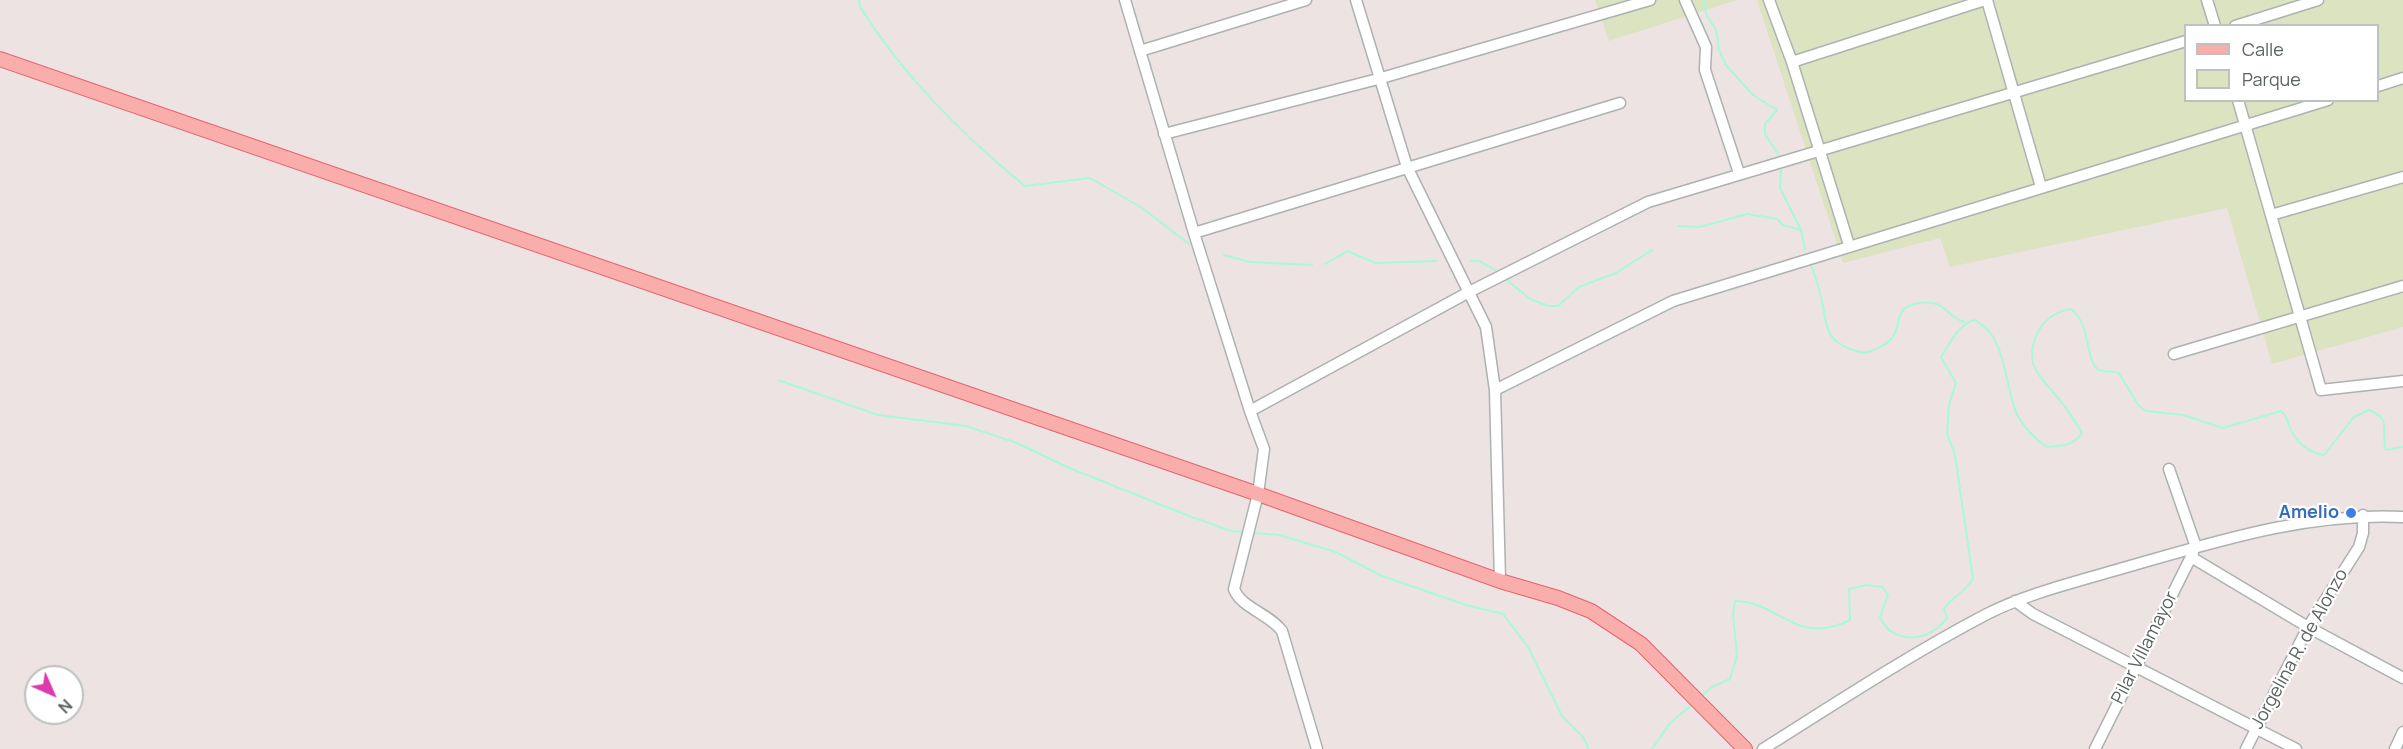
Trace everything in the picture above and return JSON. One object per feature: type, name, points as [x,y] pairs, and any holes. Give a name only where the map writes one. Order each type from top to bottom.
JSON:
[{"type":"main road","points":[[0,58],[1257,494],[1500,581],[1558,598],[1608,621],[1641,644],[1701,708],[1745,749]]},
{"type":"street","points":[[1125,0],[1194,233],[1250,411],[1264,448],[1250,527],[1234,589],[1237,596],[1276,622],[1282,631],[1317,749]]},
{"type":"street","points":[[1140,51],[1306,0]]},
{"type":"street","points":[[1356,0],[1378,79],[1407,167],[1486,327],[1495,390],[1500,581]]},
{"type":"street","points":[[1164,134],[1378,79],[1650,0]]},
{"type":"street","points":[[1685,0],[1706,47],[1705,69],[1739,173]]},
{"type":"street","points":[[1769,0],[1792,62],[1818,153],[1849,245]]},
{"type":"street","points":[[1792,62],[1986,0],[2041,188]]},
{"type":"street","points":[[2207,0],[2214,24]]},
{"type":"street","points":[[2241,24],[2318,0]]},
{"type":"street","points":[[1250,411],[1469,292],[1648,202],[2184,42]]},
{"type":"street","points":[[2379,86],[2403,78]]},
{"type":"street","points":[[2239,102],[2320,390],[2403,381]]},
{"type":"street","points":[[1495,390],[1672,301],[2321,102]]},
{"type":"street","points":[[1194,233],[1620,104]]},
{"type":"street","points":[[2271,215],[2403,177]]},
{"type":"street","points":[[2174,354],[2403,286]]},
{"type":"street","points":[[2169,469],[2194,552],[2308,627],[2403,678]]},
{"type":"street","points":[[1763,749],[1891,669],[1985,615],[2015,602],[2194,552],[2246,533],[2302,522],[2363,515],[2403,517]]},
{"type":"street","name":"Jorgelina R. de Alonzo","points":[[2246,749],[2308,627],[2359,547],[2363,533],[2363,515]]},
{"type":"street","name":"Pilar Villamayor","points":[[2095,749],[2194,552]]},
{"type":"street","points":[[2015,602],[2033,614],[2296,749]]},
{"type":"street","points":[[2395,749],[2403,732]]},
{"type":"green space","points":[[1595,0],[1737,0],[1609,41]]},
{"type":"green space","points":[[1757,0],[2403,0],[2403,327],[2272,364],[2227,208],[1950,267],[1940,238],[1843,263]]},
{"type":"waterway","points":[[859,0],[860,7],[877,32],[914,80],[956,125],[1025,186],[1090,178],[1142,208],[1189,244]]},
{"type":"waterway","points":[[1704,0],[1706,14],[1716,30],[1719,50],[1726,65],[1753,95],[1777,110],[1765,124],[1765,134],[1778,154]]},
{"type":"waterway","points":[[1781,167],[1780,188],[1801,230],[1805,249]]},
{"type":"waterway","points":[[1678,226],[1700,227],[1747,214],[1777,219],[1783,225],[1801,230]]},
{"type":"waterway","points":[[1507,280],[1530,299],[1549,306],[1558,306],[1579,287],[1616,273],[1652,250]]},
{"type":"waterway","points":[[1325,264],[1348,251],[1375,263],[1436,261]]},
{"type":"waterway","points":[[1224,255],[1250,262],[1312,265]]},
{"type":"waterway","points":[[1471,261],[1479,261],[1495,270]]},
{"type":"waterway","points":[[1810,262],[1828,328],[1835,340],[1850,349],[1865,353],[1886,343],[1894,335],[1903,310],[1911,305],[1938,304],[1964,322]]},
{"type":"waterway","points":[[1700,697],[1712,687],[1730,679],[1737,656],[1733,614],[1735,601],[1764,608],[1801,626],[1831,627],[1850,620],[1849,589],[1866,585],[1882,587],[1888,595],[1880,617],[1893,633],[1902,636],[1921,636],[1940,626],[1947,618],[1944,609],[1973,579],[1955,455],[1947,434],[1949,405],[1956,383],[1941,357],[1951,340],[1968,322],[1974,320],[1985,327],[1993,337],[2003,361],[2016,412],[2029,432],[2047,447],[2071,443],[2082,433],[2065,406],[2035,369],[2032,353],[2038,332],[2044,323],[2052,316],[2071,309],[2082,324],[2095,366],[2101,371],[2119,373],[2138,405],[2146,411],[2183,415],[2223,428],[2281,411],[2298,441],[2310,450],[2324,455],[2354,417],[2369,410],[2383,422],[2386,450],[2403,447]]},
{"type":"waterway","points":[[778,380],[878,415],[966,426],[1017,443],[1067,467],[1189,516],[1231,531],[1246,532]]},
{"type":"waterway","points":[[1252,533],[1279,535],[1336,552],[1382,576],[1466,605],[1503,614],[1528,647],[1562,716],[1583,737],[1589,749]]},
{"type":"waterway","points":[[1652,749],[1670,723],[1694,703]]},
{"type":"place","name":"Amelio","points":[[2351,513]]}]
